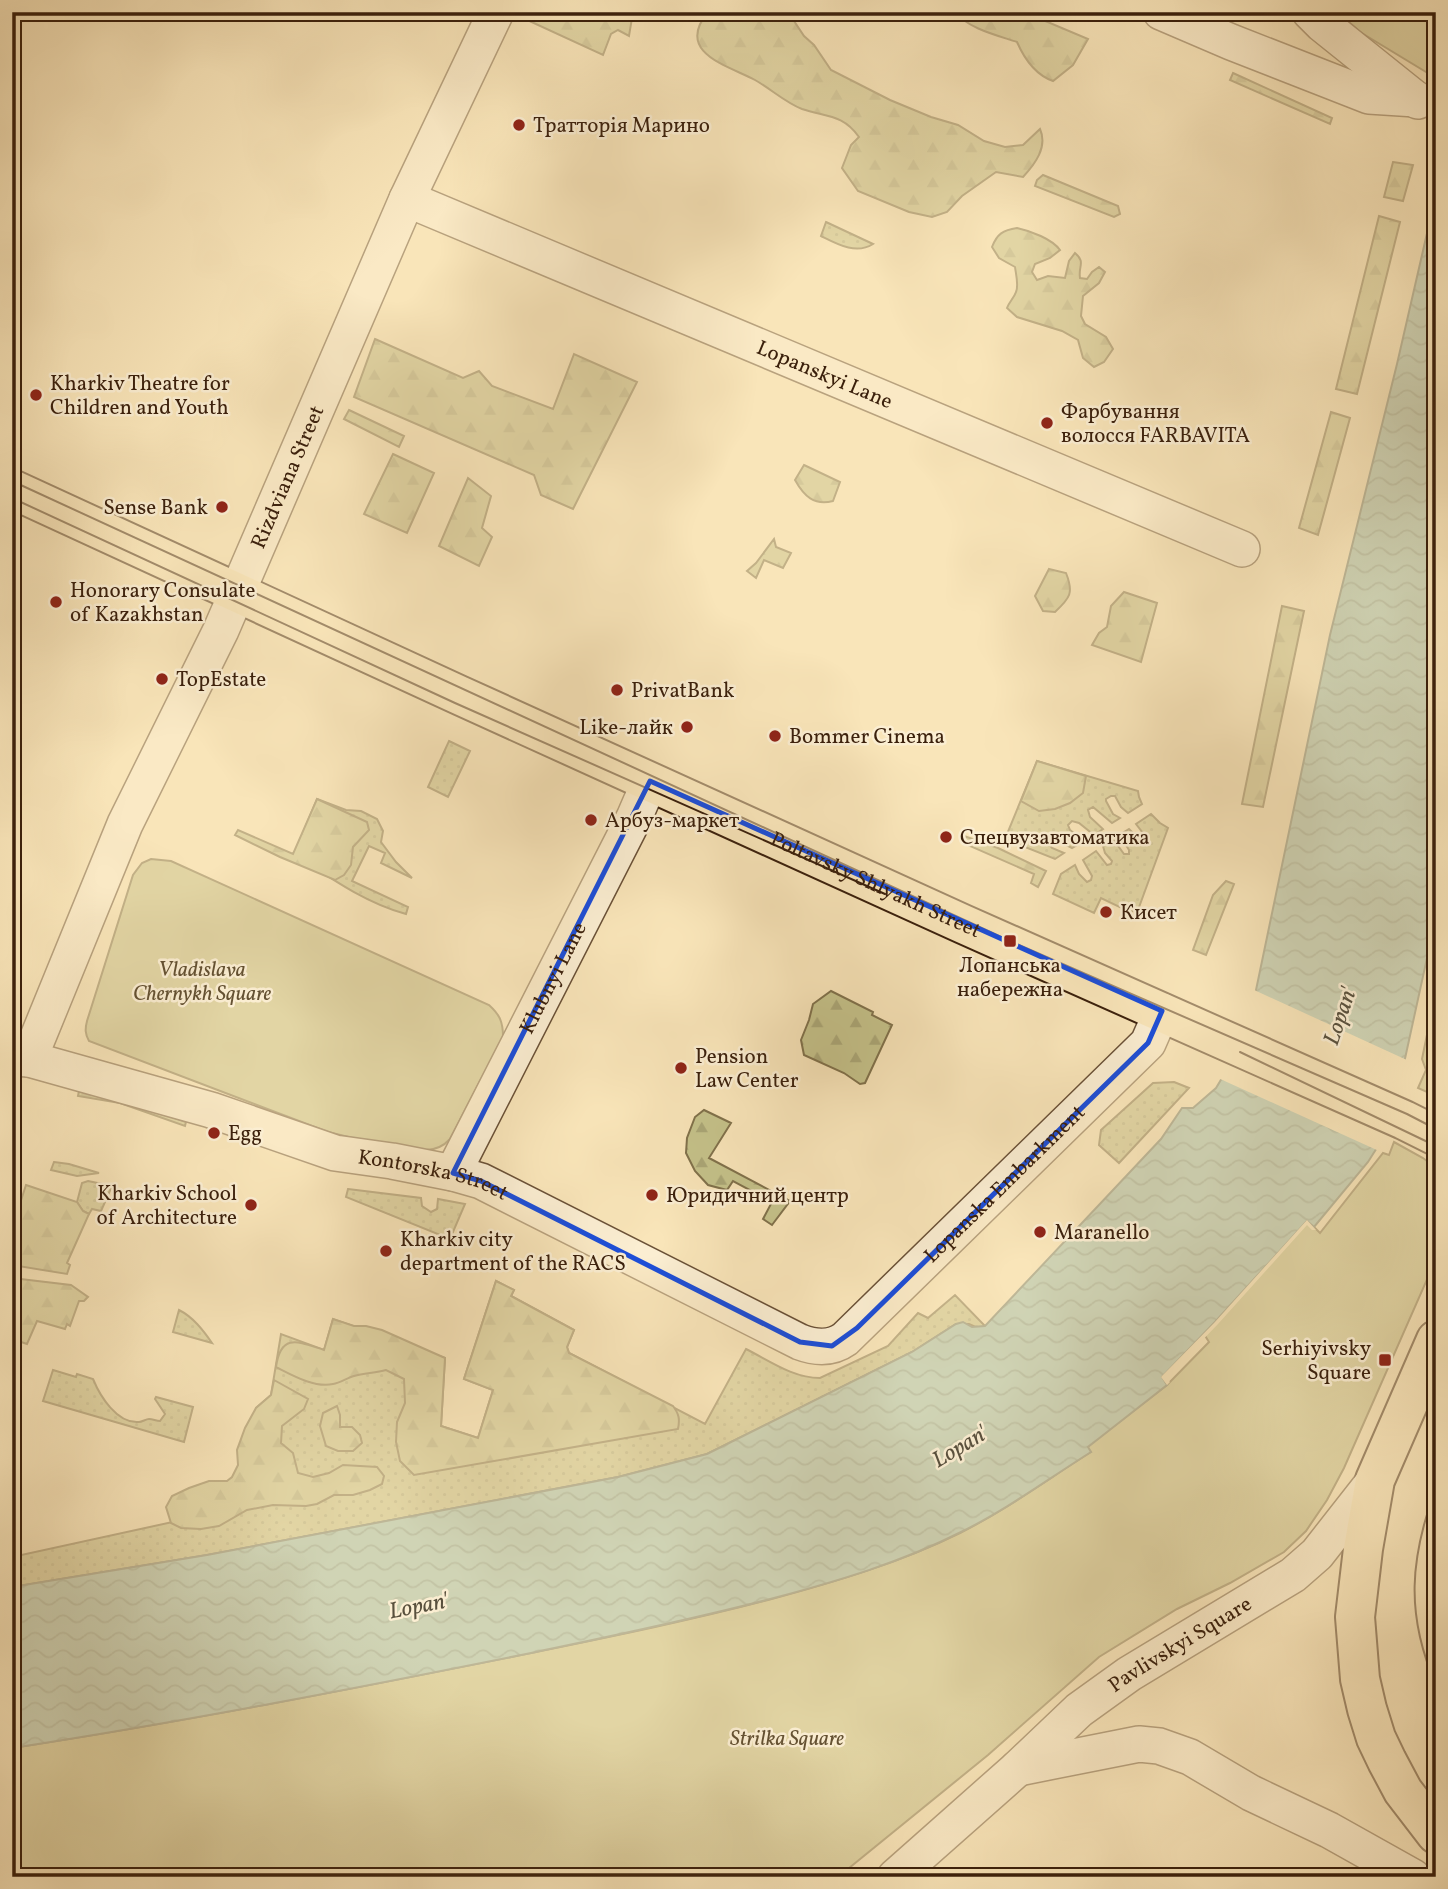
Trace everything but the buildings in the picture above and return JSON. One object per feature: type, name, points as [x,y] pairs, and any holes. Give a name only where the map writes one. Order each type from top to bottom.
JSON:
[{"type":"main road","name":"Poltavsky Shlyakh Street","points":[[12,489],[649,781],[1420,1128]]},
{"type":"main road","points":[[1436,1340],[1375,1480],[1355,1617],[1360,1679],[1375,1735],[1404,1791],[1436,1834]]},
{"type":"street","name":"Rizdviana Street","points":[[21,1058],[125,824],[237,593],[407,199],[496,12]]},
{"type":"street","points":[[1161,12],[1369,96],[1426,105]]},
{"type":"street","points":[[1310,12],[1426,105]]},
{"type":"street","name":"Lopanskyi Lane","points":[[407,199],[1242,549]]},
{"type":"street","name":"Klubnyi Lane","points":[[453,1173],[634,818],[649,781]]},
{"type":"street","name":"Lopanska Embarkment","points":[[832,1346],[857,1328],[1148,1043],[1161,1011]]},
{"type":"street","name":"Kontorska Street","points":[[21,1058],[211,1110],[335,1153],[393,1161],[481,1181],[800,1342],[810,1346],[832,1346]]},
{"type":"street","name":"Pavlivskyi Square","points":[[895,1877],[1079,1710],[1129,1674],[1309,1563],[1375,1480]]},
{"type":"street","points":[[1018,1768],[1139,1744],[1159,1746],[1190,1757],[1251,1793],[1329,1830],[1413,1877]]},
{"type":"highlighted area","points":[[650,781],[1162,1011],[1148,1043],[857,1328],[832,1346],[800,1342],[481,1181],[453,1173]]},
{"type":"green space","points":[[534,12],[633,12],[629,36],[618,30],[611,34],[603,55],[525,19]]},
{"type":"green space","points":[[708,12],[785,12],[814,45],[831,70],[890,100],[958,125],[984,141],[1005,147],[1023,145],[1040,129],[1042,142],[1039,155],[1023,177],[996,172],[962,196],[947,212],[932,217],[909,212],[858,191],[842,168],[851,145],[859,137],[840,120],[796,106],[755,80],[709,56],[701,48],[697,38],[699,26]]},
{"type":"green space","points":[[956,12],[1024,12],[1088,39],[1073,65],[1053,81],[1041,75],[1031,65],[1017,42],[975,27]]},
{"type":"green space","points":[[1338,12],[1436,12],[1436,78],[1360,32]]},
{"type":"green space","points":[[1233,73],[1332,118],[1330,124],[1230,80]]},
{"type":"green space","points":[[1393,162],[1413,165],[1403,201],[1384,197]]},
{"type":"green space","points":[[1043,175],[1118,206],[1120,214],[1114,217],[1035,186]]},
{"type":"green space","points":[[1379,216],[1400,222],[1357,394],[1336,389]]},
{"type":"green space","points":[[826,222],[873,244],[860,249],[833,242],[821,236]]},
{"type":"green space","points":[[1017,228],[1041,236],[1060,250],[1035,264],[1032,272],[1037,280],[1048,276],[1065,278],[1069,261],[1075,253],[1081,262],[1080,278],[1087,279],[1099,267],[1105,272],[1099,283],[1083,296],[1081,316],[1085,324],[1106,337],[1113,349],[1104,362],[1094,367],[1083,358],[1078,340],[1062,331],[1017,317],[1007,308],[1017,289],[1015,267],[999,258],[992,247],[1001,233]]},
{"type":"green space","points":[[375,339],[463,378],[479,371],[492,386],[553,409],[574,354],[637,382],[573,509],[541,495],[534,475],[354,397]]},
{"type":"green space","points":[[349,410],[404,436],[399,447],[344,419]]},
{"type":"green space","points":[[1331,412],[1350,418],[1318,535],[1299,528]]},
{"type":"green space","points":[[393,454],[434,473],[407,533],[364,514]]},
{"type":"green space","points":[[804,465],[840,482],[833,501],[815,501],[802,491],[795,480]]},
{"type":"green space","points":[[468,478],[491,496],[482,528],[492,537],[479,566],[439,546]]},
{"type":"green space","points":[[774,539],[776,547],[791,553],[783,568],[764,560],[756,578],[747,571]]},
{"type":"green space","points":[[1049,569],[1066,573],[1070,586],[1067,599],[1055,612],[1043,611],[1035,596]]},
{"type":"green space","points":[[1124,592],[1157,603],[1141,662],[1092,645],[1099,633],[1107,627],[1111,606]]},
{"type":"green space","points":[[1282,606],[1304,611],[1263,807],[1242,804]]},
{"type":"green space","points":[[449,741],[470,751],[448,797],[428,787]]},
{"type":"green space","points":[[1037,761],[1138,791],[1142,804],[1128,813],[1115,796],[1106,799],[1113,814],[1120,818],[1112,823],[1093,807],[1088,810],[1090,817],[1103,829],[1094,835],[1072,821],[1068,825],[1070,830],[1084,841],[1072,848],[1048,835],[1046,841],[1052,848],[1064,853],[1055,859],[1005,839]]},
{"type":"green space","points":[[1037,761],[1086,776],[1083,793],[1070,803],[1055,809],[1039,811],[1021,801]]},
{"type":"green space","points":[[317,799],[346,810],[361,811],[377,819],[383,831],[381,842],[412,878],[381,863],[385,853],[369,846],[352,881],[408,907],[406,914],[362,896],[294,854]]},
{"type":"green space","points":[[317,799],[367,822],[369,830],[353,847],[351,865],[344,875],[335,880],[235,835],[238,830],[293,854]]},
{"type":"green space","points":[[1151,814],[1168,828],[1138,910],[1130,912],[1101,898],[1094,913],[1053,894],[1061,874],[1075,865],[1087,882],[1091,880],[1092,876],[1083,860],[1096,851],[1107,865],[1111,864],[1112,861],[1103,846],[1113,839],[1124,854],[1129,854],[1121,834],[1129,829],[1141,841],[1145,841],[1146,837],[1136,824]]},
{"type":"green space","points":[[964,836],[998,848],[1046,871],[1038,887],[1031,883],[1034,874],[963,843]]},
{"type":"green space","name":"Vladislava Chernykh Square","points":[[151,859],[171,861],[489,1005],[500,1019],[503,1037],[450,1139],[437,1148],[421,1150],[328,1132],[89,1041],[87,1021],[133,875],[142,863]]},
{"type":"green space","points":[[1226,881],[1234,884],[1206,955],[1193,950],[1213,895]]},
{"type":"green space","points":[[831,991],[873,1012],[872,1015],[892,1025],[865,1083],[860,1084],[844,1073],[804,1055],[801,1040],[813,1004]]},
{"type":"green space","points":[[1436,991],[1436,1096],[1418,1088],[1426,1070],[1422,1059]]},
{"type":"green space","points":[[1174,1082],[1189,1088],[1119,1163],[1099,1145],[1101,1130],[1153,1083]]},
{"type":"green space","points":[[79,1091],[122,1099],[186,1122],[185,1126],[120,1103],[78,1096]]},
{"type":"green space","points":[[704,1110],[731,1123],[709,1158],[790,1201],[772,1225],[763,1219],[772,1202],[733,1181],[727,1190],[708,1185],[695,1171],[686,1153],[687,1138],[695,1117]]},
{"type":"green space","name":"Strilka Square","points":[[1394,1142],[1436,1168],[1436,1259],[1344,1468],[1306,1531],[1284,1552],[1177,1609],[1099,1657],[988,1755],[838,1877],[12,1877],[12,1748],[340,1691],[682,1621],[768,1600],[866,1571],[914,1554],[977,1524],[1091,1452],[1087,1447],[1167,1385],[1209,1342],[1204,1334],[1307,1220],[1320,1233],[1383,1153],[1389,1155]]},
{"type":"green space","points":[[54,1162],[99,1173],[77,1176],[51,1170]]},
{"type":"green space","points":[[88,1181],[112,1186],[101,1211],[92,1209],[89,1214],[83,1211],[77,1202],[82,1183]]},
{"type":"green space","points":[[26,1185],[77,1202],[83,1211],[89,1214],[67,1263],[70,1265],[67,1274],[12,1265],[12,1228]]},
{"type":"green space","points":[[348,1189],[421,1198],[422,1206],[431,1212],[437,1209],[438,1199],[465,1204],[450,1239],[346,1197]]},
{"type":"green space","points":[[12,1278],[71,1285],[88,1297],[79,1301],[70,1326],[67,1324],[65,1329],[37,1321],[27,1344],[12,1339]]},
{"type":"green space","points":[[496,1281],[514,1290],[511,1296],[574,1330],[567,1347],[569,1353],[705,1424],[746,1349],[791,1372],[820,1378],[888,1346],[918,1313],[928,1318],[955,1295],[985,1326],[978,1328],[969,1324],[956,1324],[912,1352],[707,1454],[618,1477],[207,1555],[12,1587],[12,1557],[246,1506],[256,1408],[271,1395],[281,1334],[324,1350],[333,1319],[445,1358],[441,1426],[478,1438],[493,1390],[464,1379]]},
{"type":"green space","points":[[496,1281],[514,1290],[511,1296],[574,1330],[567,1347],[569,1353],[673,1406],[677,1412],[678,1429],[414,1475],[400,1461],[396,1442],[397,1422],[405,1403],[404,1379],[386,1370],[326,1385],[303,1380],[276,1367],[282,1348],[292,1342],[324,1350],[333,1319],[354,1326],[382,1330],[445,1358],[441,1426],[478,1438],[493,1390],[464,1379]]},
{"type":"green space","points":[[179,1310],[193,1320],[212,1343],[173,1332]]},
{"type":"green space","points":[[53,1370],[93,1379],[110,1408],[131,1421],[160,1421],[165,1414],[156,1397],[193,1407],[184,1442],[43,1401]]},
{"type":"green space","points":[[274,1380],[308,1399],[304,1409],[282,1426],[281,1443],[293,1453],[298,1473],[313,1477],[329,1473],[343,1465],[377,1467],[384,1476],[382,1484],[353,1495],[334,1495],[317,1504],[273,1505],[247,1510],[219,1526],[181,1528],[171,1523],[166,1507],[172,1496],[209,1481],[227,1481],[232,1477],[238,1465],[237,1450],[245,1428],[256,1408],[271,1395]]},
{"type":"green space","points":[[337,1406],[340,1427],[352,1427],[360,1435],[362,1443],[353,1451],[338,1451],[326,1446],[320,1426],[323,1413]]},
{"type":"water","name":"Lopan'","points":[[1436,194],[1436,917],[1390,1127],[1368,1162],[1314,1227],[1307,1221],[1162,1377],[1167,1385],[1088,1447],[1091,1452],[994,1514],[916,1553],[798,1592],[626,1633],[275,1703],[12,1748],[12,1587],[207,1555],[618,1477],[707,1454],[912,1352],[956,1324],[963,1322],[972,1327],[985,1326],[1161,1139],[1182,1108],[1193,1108],[1216,1088],[1246,1038],[1330,635]]},
{"type":"pier","points":[[1252,989],[1409,1061],[1393,1128],[1379,1151],[1218,1078],[1242,1037]]},
{"type":"pier","points":[[1307,1220],[1316,1230],[1307,1225],[1166,1378],[1170,1382],[1167,1385],[1161,1377]]},
{"type":"tram line","points":[[12,481],[1010,941],[1436,1129]]},
{"type":"tram line","points":[[12,498],[455,703],[885,894]]},
{"type":"tram line","points":[[1240,1052],[1436,1146]]},
{"type":"tram line","points":[[1436,1487],[1421,1538],[1415,1586],[1419,1634],[1436,1685]]},
{"type":"tram line","points":[[1436,1551],[1432,1585],[1436,1619]]},
{"type":"place","name":"Тратторія Марино","points":[[519,125]]},
{"type":"place","name":"Kharkiv Theatre for Children and Youth","points":[[36,395]]},
{"type":"place","name":"Фарбування волосся FARBAVITA","points":[[1047,423]]},
{"type":"place","name":"Sense Bank","points":[[222,507]]},
{"type":"place","name":"Honorary Consulate of Kazakhstan","points":[[56,602]]},
{"type":"place","name":"TopEstate","points":[[162,679]]},
{"type":"place","name":"PrivatBank","points":[[617,690]]},
{"type":"place","name":"Like-лайк","points":[[687,727]]},
{"type":"place","name":"Bommer Cinema","points":[[775,736]]},
{"type":"place","name":"Арбуз-маркет","points":[[591,820]]},
{"type":"place","name":"Спецвузавтоматика","points":[[946,837]]},
{"type":"place","name":"Кисет","points":[[1106,912]]},
{"type":"place","name":"Лопанська набережна","points":[[1010,941]]},
{"type":"place","name":"Pension Law Center","points":[[681,1068]]},
{"type":"place","name":"Egg","points":[[214,1133]]},
{"type":"place","name":"Юридичний центр","points":[[652,1195]]},
{"type":"place","name":"Kharkiv School of Architecture","points":[[251,1205]]},
{"type":"place","name":"Maranello","points":[[1040,1232]]},
{"type":"place","name":"Kharkiv city department of the RACS","points":[[386,1251]]},
{"type":"place","name":"Serhiyivsky Square","points":[[1385,1360]]}]
